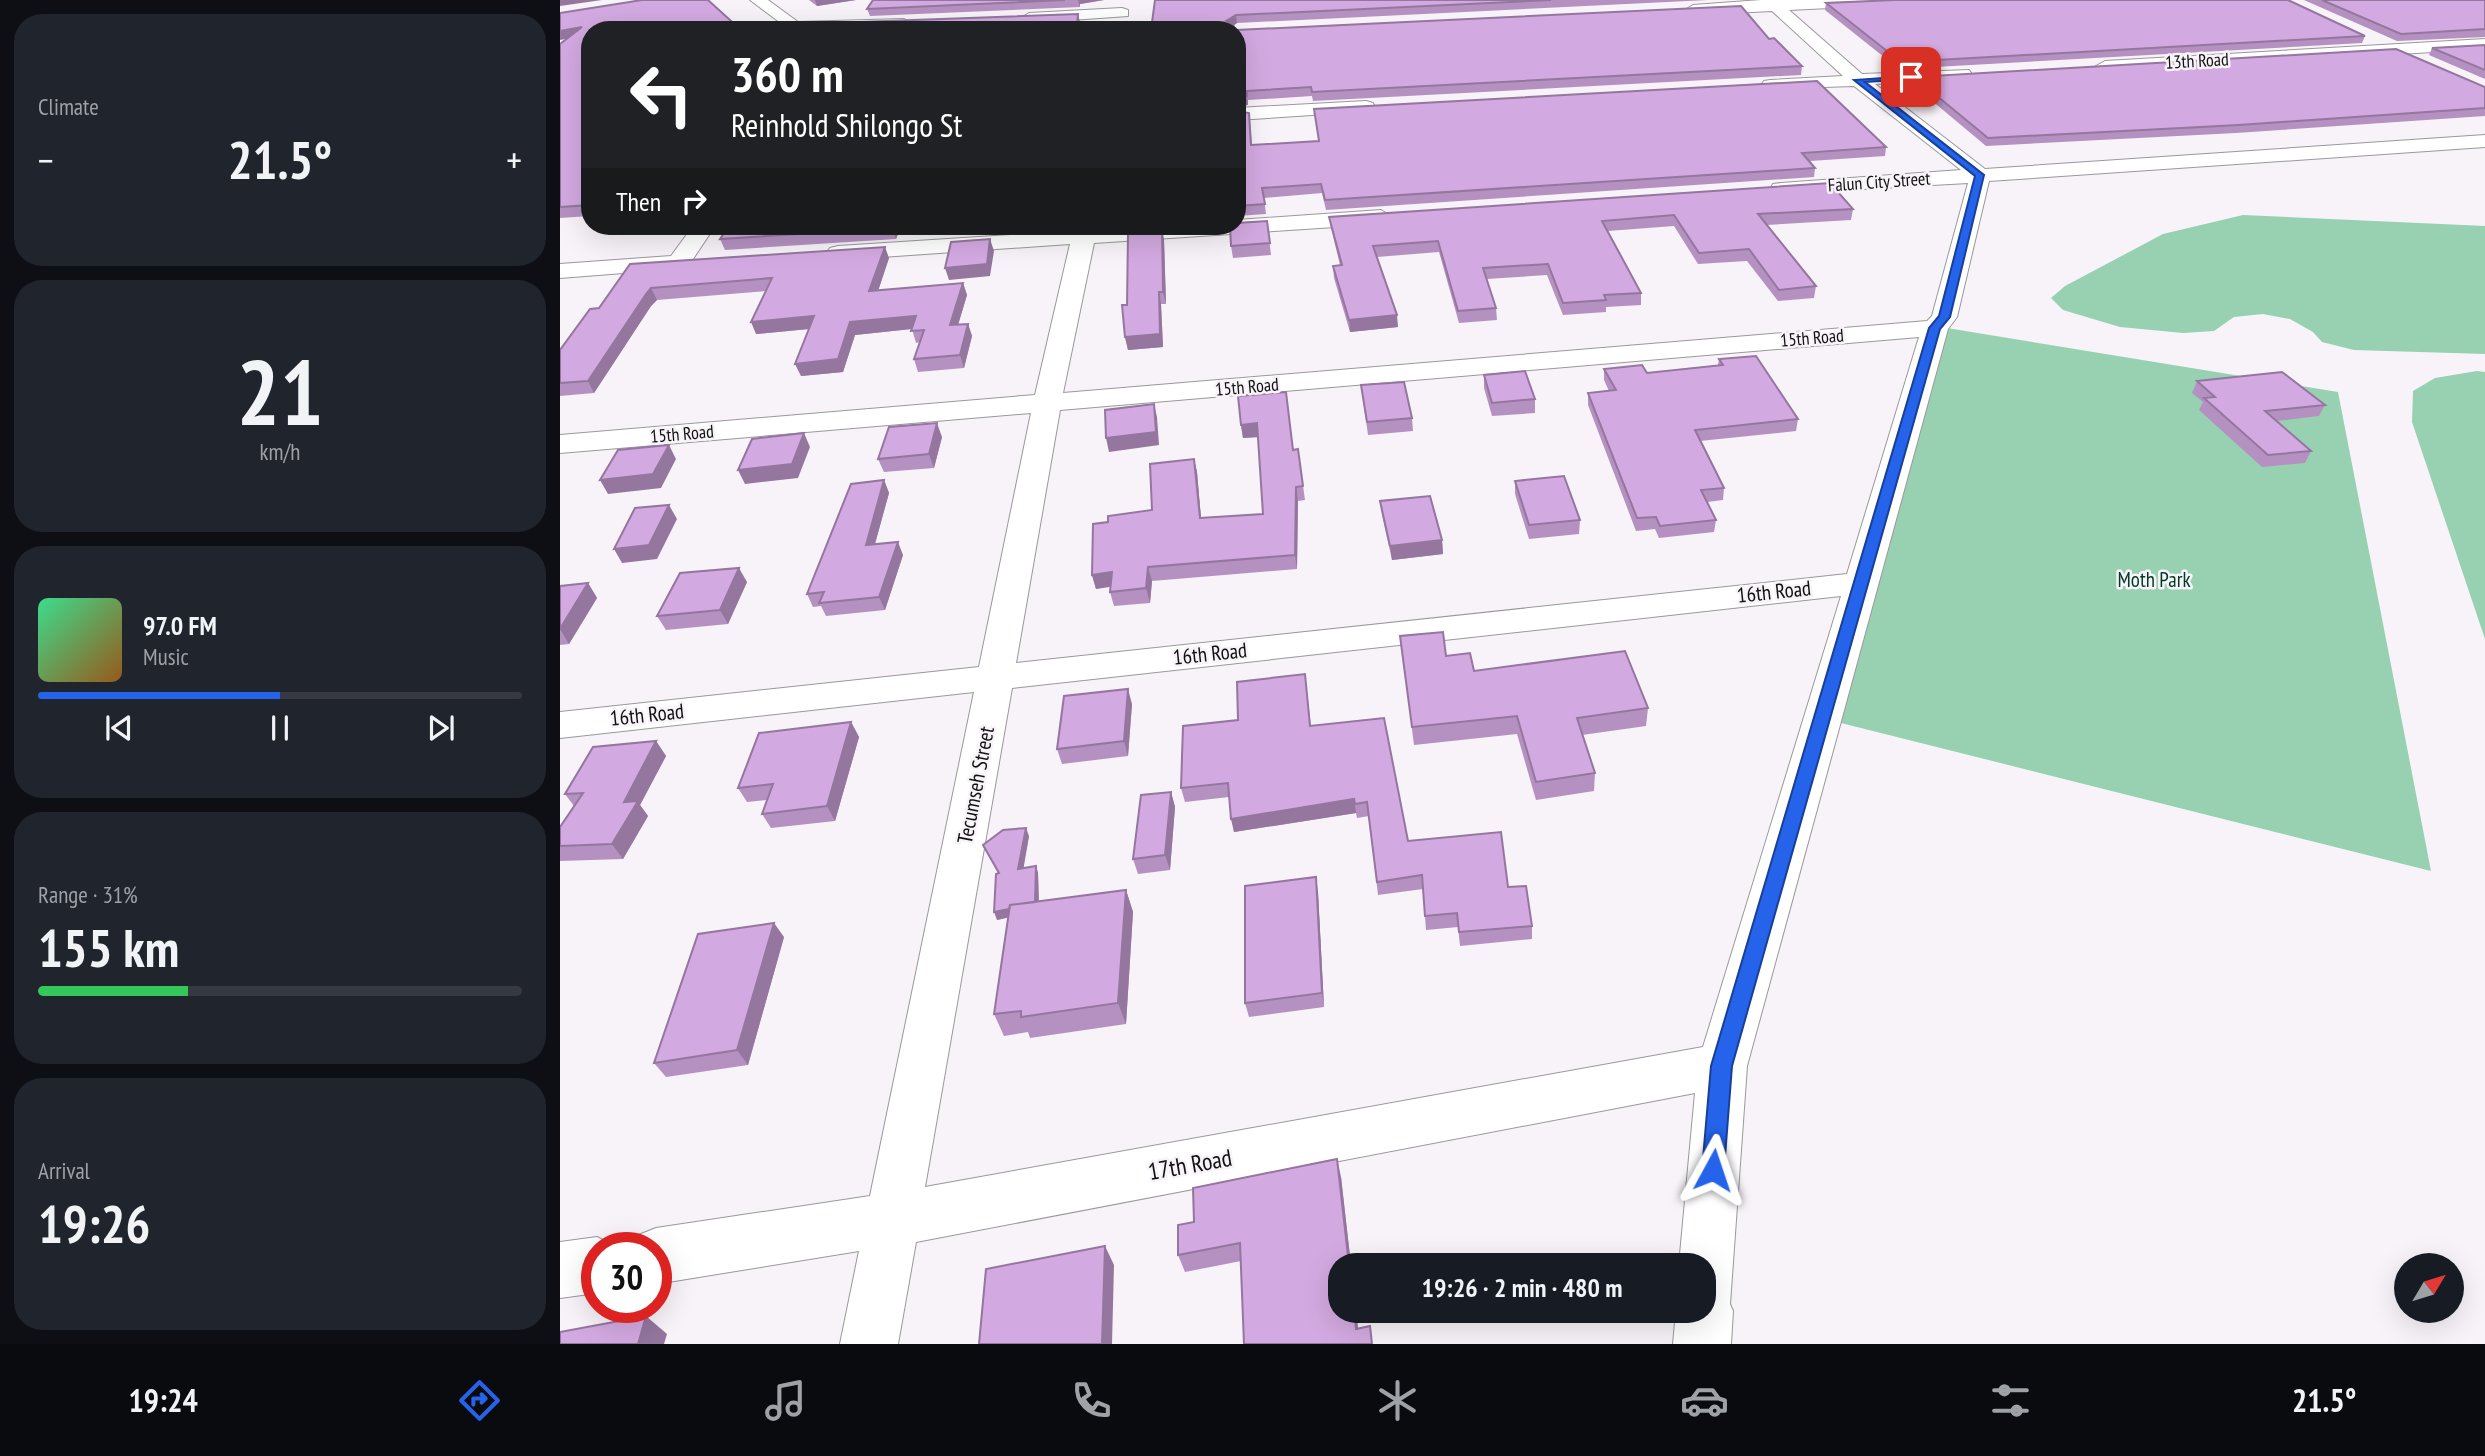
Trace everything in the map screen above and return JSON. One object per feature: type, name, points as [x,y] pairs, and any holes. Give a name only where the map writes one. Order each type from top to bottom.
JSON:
[{"type":"street","points":[[758,0],[787,21]]},
{"type":"street","points":[[1679,11],[1772,3],[1891,0]]},
{"type":"street","points":[[1707,1253],[1722,1066],[1935,328],[1944,317],[1980,175],[1858,80],[1772,3]]},
{"type":"street","points":[[1010,19],[1123,14]]},
{"type":"street","points":[[2357,33],[2427,64]]},
{"type":"street","name":"13th Road","points":[[2091,67],[2485,44]]},
{"type":"street","points":[[1747,86],[1981,73]]},
{"type":"street","points":[[1246,114],[1389,106]]},
{"type":"street","name":"Falun City Street","points":[[1759,190],[2485,141]]},
{"type":"street","points":[[1246,224],[1402,216]]},
{"type":"street","points":[[678,263],[698,235]]},
{"type":"street","points":[[814,254],[1048,235]]},
{"type":"street","name":"Tecumseh Street","points":[[869,1344],[1047,404],[1084,235]]},
{"type":"street","points":[[560,271],[705,261]]},
{"type":"street","name":"15th Road","points":[[560,444],[1935,328]]},
{"type":"street","name":"16th Road","points":[[560,725],[1861,583]]},
{"type":"street","name":"17th Road","points":[[672,1254],[894,1219],[1722,1066]]},
{"type":"street","points":[[560,1270],[581,1267]]},
{"type":"street","points":[[1702,1344],[1703,1323]]},
{"type":"green space","points":[[2243,215],[2485,226],[2485,354],[2354,350],[2322,342],[2313,332],[2290,319],[2263,314],[2234,317],[2214,331],[2183,333],[2120,327],[2063,310],[2051,298],[2065,286],[2163,234]]},
{"type":"green space","name":"Moth Park","points":[[1947,328],[2338,392],[2431,871],[1837,722]]},
{"type":"green space","points":[[2485,372],[2485,639],[2412,422],[2413,391],[2435,378]]},
{"type":"building","points":[[642,0],[708,0],[731,21],[581,21],[581,27],[560,31],[560,13]]},
{"type":"building","points":[[873,0],[1065,0],[867,9]]},
{"type":"building","points":[[1155,0],[1551,0],[1236,15],[1226,21],[1152,21]]},
{"type":"building","points":[[1894,0],[2288,0],[2365,36],[1901,62],[1826,3]]},
{"type":"building","points":[[2322,0],[2485,0],[2485,29],[2401,34]]},
{"type":"building","points":[[1741,6],[1769,39],[1774,38],[1802,66],[1312,92],[1311,87],[1247,91],[1246,96],[1246,30]]},
{"type":"building","points":[[1078,14],[1077,21],[886,21]]},
{"type":"building","points":[[581,28],[581,206],[560,207],[560,44]]},
{"type":"building","points":[[2485,45],[2485,70],[2432,48]]},
{"type":"building","points":[[2396,49],[2485,87],[2485,108],[2239,125],[1988,138],[1914,77]]},
{"type":"building","points":[[1817,81],[1886,147],[1802,153],[1815,168],[1325,200],[1321,184],[1262,188],[1265,204],[1246,205],[1246,112],[1249,113],[1251,145],[1319,141],[1314,109]]},
{"type":"building","points":[[1830,183],[1853,209],[1758,214],[1816,286],[1779,290],[1749,249],[1699,253],[1674,215],[1602,221],[1641,293],[1604,295],[1606,300],[1563,303],[1548,264],[1483,268],[1496,308],[1458,311],[1438,241],[1373,246],[1397,315],[1349,320],[1333,266],[1342,265],[1329,217]]},
{"type":"building","points":[[1267,221],[1270,243],[1231,246],[1230,235],[1246,235],[1246,222]]},
{"type":"building","points":[[723,235],[783,235],[720,239]]},
{"type":"building","points":[[1128,235],[1162,235],[1163,292],[1159,292],[1160,334],[1125,337],[1122,305],[1127,305]]},
{"type":"building","points":[[990,239],[987,264],[945,268],[951,242]]},
{"type":"building","points":[[885,247],[869,291],[963,283],[950,325],[968,324],[960,355],[914,359],[924,330],[911,331],[916,316],[850,322],[838,359],[795,364],[814,316],[751,322],[772,278],[651,288],[588,381],[560,383],[560,350],[590,309],[599,308],[630,264]]},
{"type":"building","points":[[1756,356],[1798,419],[1695,430],[1724,488],[1701,490],[1716,520],[1660,526],[1656,517],[1637,518],[1588,393],[1616,390],[1604,369],[1642,365],[1647,373],[1723,365],[1719,359]]},
{"type":"building","points":[[1525,371],[1535,399],[1492,403],[1484,375]]},
{"type":"building","points":[[2282,372],[2325,405],[2265,411],[2311,451],[2268,455],[2204,398],[2215,397],[2197,381]]},
{"type":"building","points":[[1404,382],[1412,418],[1367,422],[1361,385]]},
{"type":"building","points":[[1286,392],[1293,450],[1298,449],[1303,486],[1296,487],[1295,555],[1148,567],[1146,588],[1110,592],[1112,572],[1092,575],[1093,524],[1108,522],[1108,516],[1152,510],[1150,464],[1194,459],[1200,518],[1263,514],[1257,423],[1241,425],[1238,396]]},
{"type":"building","points":[[1154,404],[1156,432],[1106,438],[1105,410]]},
{"type":"building","points":[[937,423],[929,454],[878,459],[889,427]]},
{"type":"building","points":[[804,433],[792,464],[738,470],[752,439]]},
{"type":"building","points":[[669,445],[653,474],[600,480],[618,450]]},
{"type":"building","points":[[1564,476],[1580,520],[1529,525],[1515,481]]},
{"type":"building","points":[[884,480],[866,545],[898,542],[879,597],[819,603],[824,592],[807,594],[851,484]]},
{"type":"building","points":[[1430,496],[1442,540],[1390,546],[1380,501]]},
{"type":"building","points":[[669,505],[649,545],[614,549],[635,508]]},
{"type":"building","points":[[739,568],[720,610],[657,616],[680,573]]},
{"type":"building","points":[[588,583],[560,629],[560,586]]},
{"type":"building","points":[[1443,632],[1446,656],[1470,653],[1474,671],[1625,651],[1648,708],[1577,718],[1595,773],[1536,782],[1517,716],[1412,727],[1400,636]]},
{"type":"building","points":[[1305,674],[1310,726],[1384,718],[1408,841],[1501,832],[1508,887],[1526,886],[1532,926],[1459,932],[1457,913],[1425,916],[1422,875],[1377,882],[1367,802],[1355,804],[1354,799],[1231,819],[1228,783],[1181,788],[1183,726],[1238,720],[1237,682]]},
{"type":"building","points":[[1128,689],[1124,741],[1057,749],[1064,696]]},
{"type":"building","points":[[851,722],[827,806],[762,814],[773,784],[738,788],[759,733]]},
{"type":"building","points":[[656,741],[624,802],[638,801],[612,844],[560,846],[560,827],[583,793],[565,794],[593,747]]},
{"type":"building","points":[[1171,792],[1165,855],[1133,859],[1141,795]]},
{"type":"building","points":[[1026,828],[1018,869],[1036,866],[1035,902],[1010,905],[1009,909],[994,912],[996,874],[999,873],[983,845],[1003,830]]},
{"type":"building","points":[[1316,877],[1322,993],[1245,1003],[1245,886]]},
{"type":"building","points":[[1126,890],[1118,1003],[1021,1017],[1021,1011],[994,1014],[1010,905]]},
{"type":"building","points":[[774,923],[737,1050],[654,1063],[698,934]]},
{"type":"building","points":[[1337,1159],[1348,1253],[1328,1253],[1328,1323],[1355,1323],[1356,1329],[1370,1326],[1372,1344],[1244,1344],[1240,1243],[1178,1255],[1178,1225],[1194,1222],[1193,1188]]},
{"type":"building","points":[[1105,1246],[1102,1344],[979,1344],[986,1269]]},
{"type":"building","points":[[608,1323],[644,1323],[638,1344],[560,1344],[560,1332]]},
{"type":"route","points":[[1713,1170],[1722,1066],[1935,328],[1944,317],[1980,175],[1858,80],[1911,77]]}]
